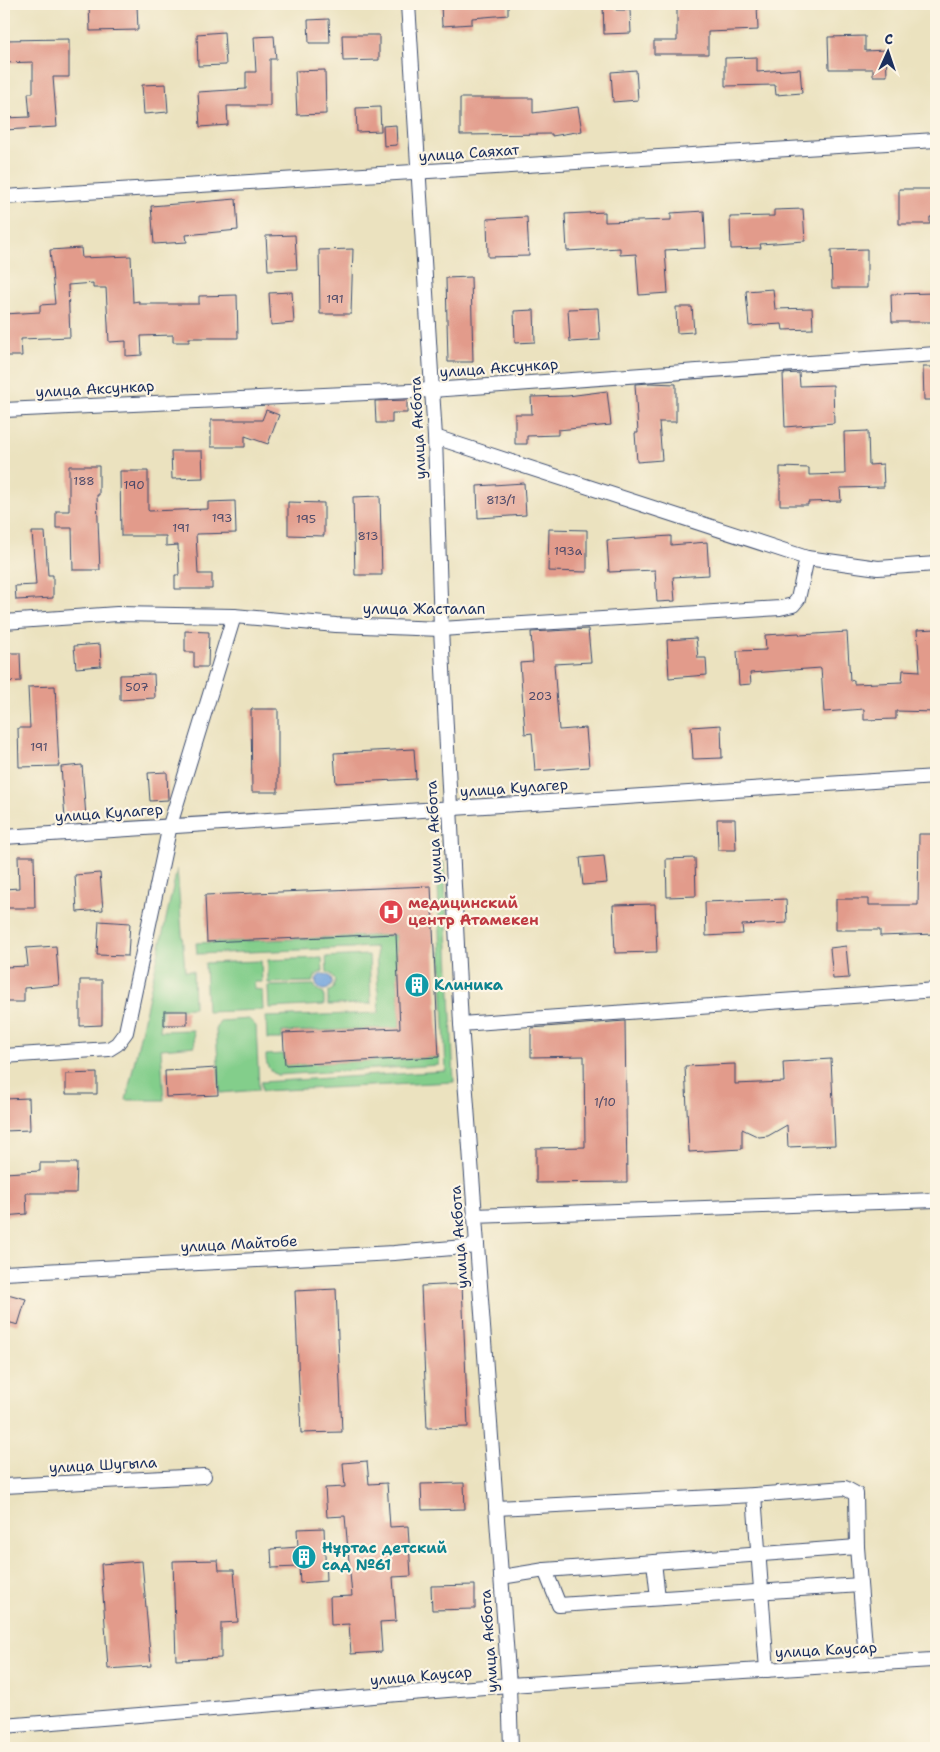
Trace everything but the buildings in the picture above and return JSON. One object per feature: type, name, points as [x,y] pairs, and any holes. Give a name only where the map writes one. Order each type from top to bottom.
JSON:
[{"type":"street","name":"улица Акбота","points":[[408,4],[435,437],[441,628],[461,1024],[512,1748]]},
{"type":"street","name":"улица Саяхат","points":[[4,197],[936,140]]},
{"type":"street","name":"улица Аксункар","points":[[4,410],[432,390],[936,354]]},
{"type":"street","points":[[435,437],[807,558],[878,568],[936,564]]},
{"type":"street","name":"улица Жасталап","points":[[4,622],[117,614],[234,616],[336,625],[441,628],[780,608],[794,605],[798,599],[807,558]]},
{"type":"street","points":[[4,1056],[109,1049],[117,1044],[126,1032],[170,824],[234,616]]},
{"type":"street","name":"улица Кулагер","points":[[4,837],[170,824],[936,777]]},
{"type":"street","points":[[461,1024],[936,990]]},
{"type":"street","points":[[474,1216],[936,1200]]},
{"type":"street","name":"улица Майтобе","points":[[4,1273],[394,1253],[476,1246]]},
{"type":"street","name":"улица Шугыла","points":[[4,1486],[204,1476]]},
{"type":"street","points":[[496,1508],[754,1495],[845,1488],[852,1490],[856,1494],[857,1547],[865,1646],[860,1664]]},
{"type":"street","points":[[754,1495],[766,1670]]},
{"type":"street","points":[[501,1577],[545,1570],[857,1547]]},
{"type":"street","points":[[654,1562],[658,1598]]},
{"type":"street","points":[[545,1570],[559,1605],[761,1590],[860,1585]]},
{"type":"street","name":"улица Каусар","points":[[4,1726],[509,1685],[932,1660]]},
{"type":"green space","points":[[437,862],[444,862],[454,1082],[262,1091],[261,1082],[446,1071]]},
{"type":"green space","points":[[177,869],[185,971],[193,971],[194,1008],[162,1009],[160,1031],[193,1030],[195,1046],[161,1049],[164,1100],[126,1100]]},
{"type":"green space","points":[[396,935],[400,1028],[282,1032],[282,1039],[267,1039],[266,1017],[379,1013],[376,947],[197,954],[196,943]]},
{"type":"green space","points":[[369,955],[371,1004],[328,1005],[328,992],[333,989],[335,981],[331,974],[327,972],[326,957]]},
{"type":"green space","points":[[322,958],[323,971],[316,975],[313,982],[268,983],[268,960]]},
{"type":"green space","points":[[261,961],[262,982],[254,982],[254,989],[262,990],[263,1010],[207,1012],[205,963]]},
{"type":"green space","points":[[314,985],[317,990],[324,993],[324,1005],[269,1008],[268,986]]},
{"type":"green space","points":[[249,1019],[256,1026],[259,1090],[220,1093],[216,1030],[220,1021]]},
{"type":"green space","points":[[284,1054],[285,1065],[439,1057],[439,1065],[277,1075],[268,1067],[266,1055]]},
{"type":"water","points":[[324,974],[330,976],[332,982],[330,988],[324,990],[318,988],[316,982],[318,976]]},
{"type":"place","name":"медицинский центр Атамекен","points":[[391,912]]},
{"type":"place","name":"Клиника","points":[[417,985]]},
{"type":"place","name":"Нұртас детский сад №61","points":[[304,1557]]}]
